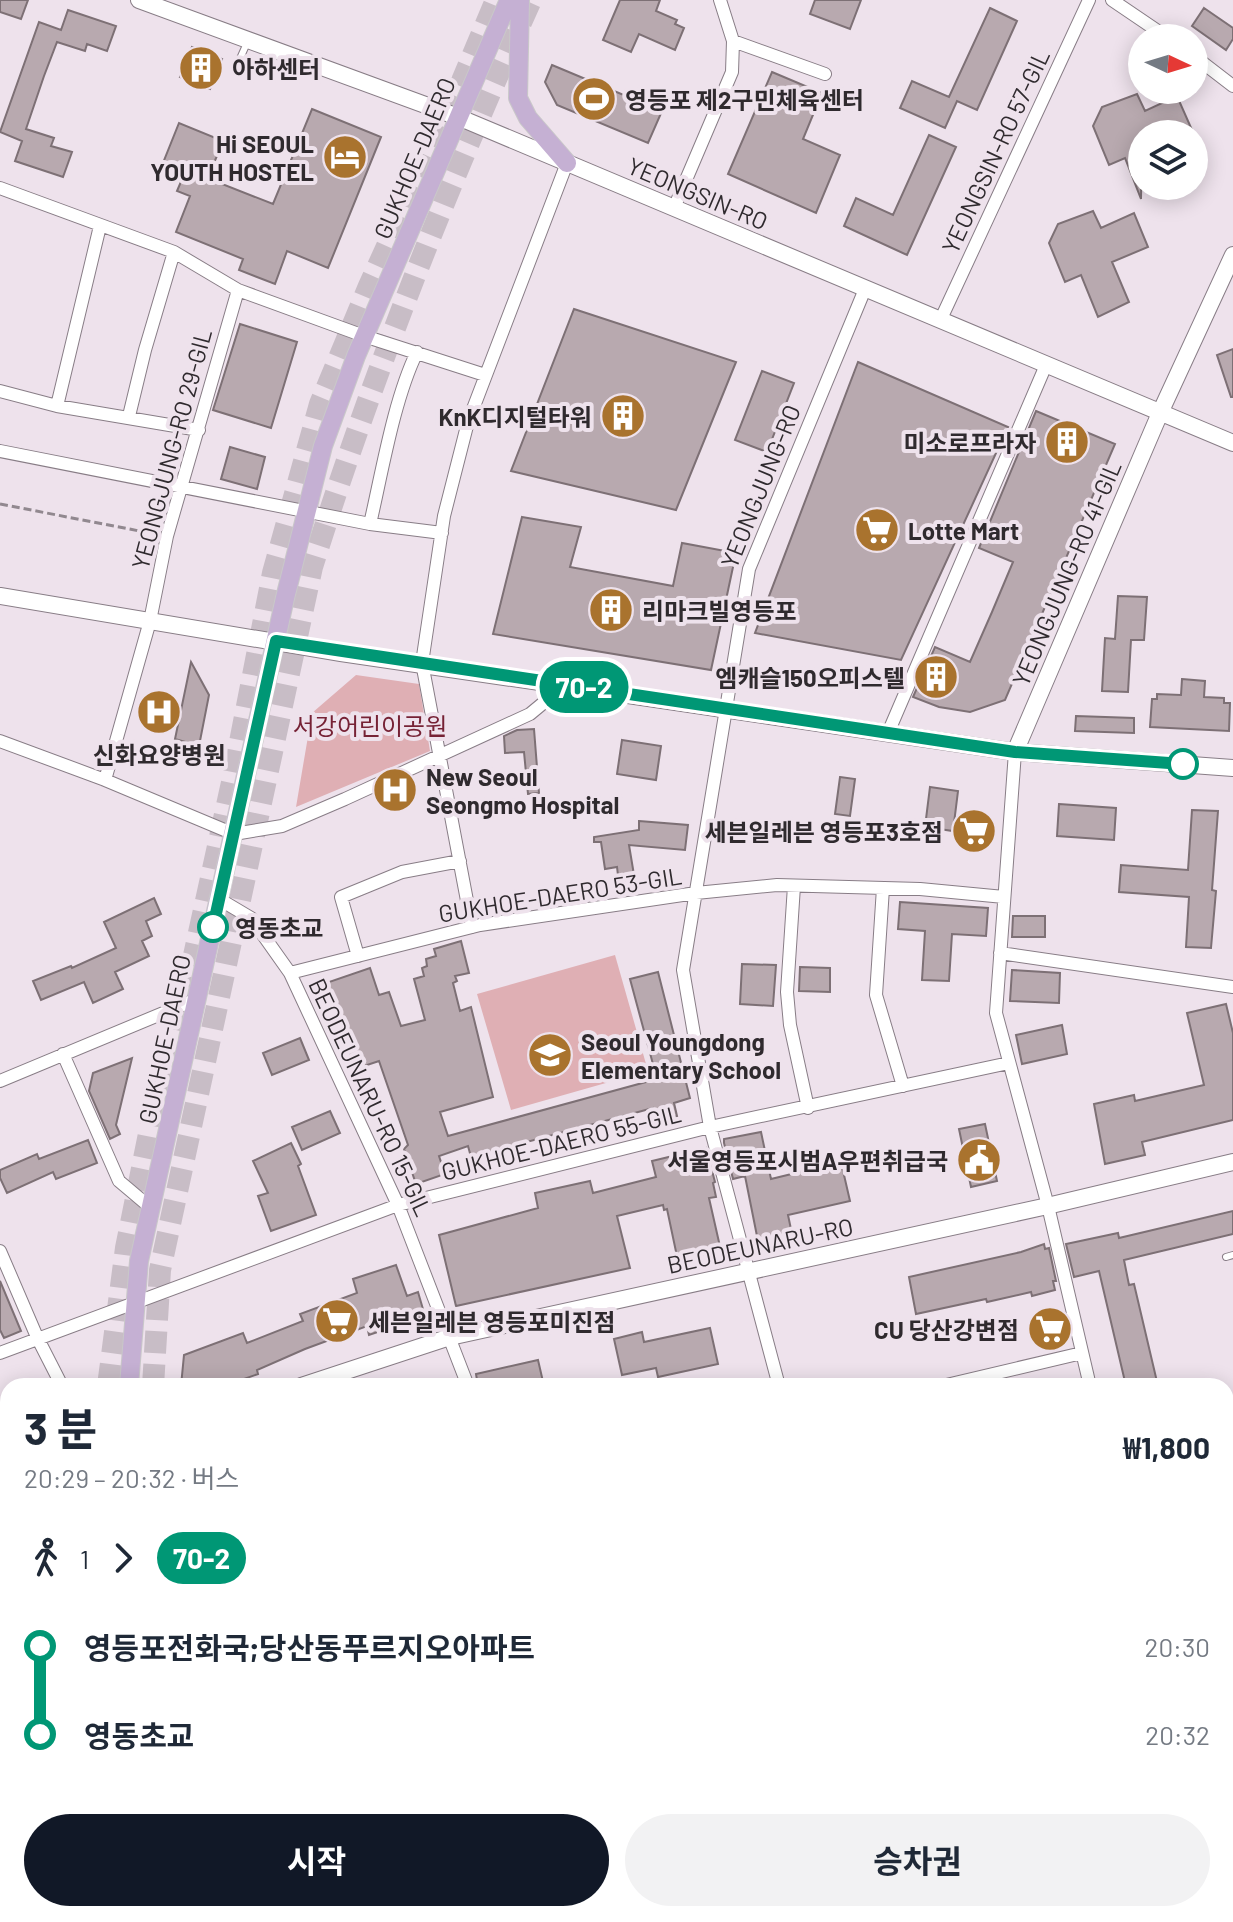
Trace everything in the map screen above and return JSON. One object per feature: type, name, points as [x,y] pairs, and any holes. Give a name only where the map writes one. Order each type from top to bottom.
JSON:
[{"type":"main road","name":"GUKHOE-DAERO","points":[[130,1378],[139,1261],[276,641],[323,446],[364,336],[509,0]]},
{"type":"main road","points":[[520,0],[518,98],[528,118],[567,163]]},
{"type":"main road","name":"YEONGSIN-RO","points":[[149,2],[458,117],[1233,443]]},
{"type":"main road","name":"YEONGJUNG-RO 41-GIL","points":[[1015,752],[1160,413],[1233,255]]},
{"type":"main road","points":[[0,596],[276,641],[1015,752],[1233,768]]},
{"type":"main road","name":"BEODEUNARU-RO","points":[[325,1378],[450,1337],[1048,1206],[1233,1162]]},
{"type":"street","points":[[674,208],[732,72],[733,41],[720,0]]},
{"type":"street","name":"YEONGSIN-RO 57-GIL","points":[[940,321],[1089,0]]},
{"type":"street","points":[[1112,0],[1147,24]]},
{"type":"street","points":[[733,41],[825,74]]},
{"type":"street","points":[[1208,67],[1233,86]]},
{"type":"street","points":[[472,927],[422,663],[442,533],[468,422],[567,163]]},
{"type":"street","points":[[1,193],[174,252],[238,290],[364,336],[485,375]]},
{"type":"street","points":[[57,406],[100,226]]},
{"type":"street","points":[[129,416],[174,252]]},
{"type":"street","name":"YEONGJUNG-RO","points":[[777,1378],[710,1127],[683,970],[749,569],[865,289]]},
{"type":"street","name":"YEONGJUNG-RO 29-GIL","points":[[150,621],[167,536],[238,290]]},
{"type":"street","points":[[370,524],[391,437],[417,352]]},
{"type":"street","points":[[888,733],[1046,365]]},
{"type":"street","points":[[0,391],[57,406],[199,430]]},
{"type":"street","points":[[0,451],[370,524],[442,533]]},
{"type":"street","points":[[105,780],[150,621]]},
{"type":"street","points":[[0,741],[105,780],[234,834],[282,826],[345,799],[530,714],[565,685]]},
{"type":"street","points":[[1015,752],[996,1013],[1048,1206],[1088,1378]]},
{"type":"street","points":[[358,956],[341,897],[402,872],[460,861]]},
{"type":"street","points":[[794,886],[787,992],[790,1025],[808,1108]]},
{"type":"street","name":"GUKHOE-DAERO 53-GIL","points":[[290,973],[472,927],[696,893],[794,886],[883,888],[1004,897]]},
{"type":"street","points":[[883,888],[876,995],[903,1086]]},
{"type":"street","name":"BEODEUNARU-RO 15-GIL","points":[[219,899],[251,918],[290,973],[398,1205],[465,1378]]},
{"type":"street","points":[[1000,953],[1233,987]]},
{"type":"street","points":[[0,1081],[197,999]]},
{"type":"street","name":"GUKHOE-DAERO","points":[[63,1054],[119,1181],[151,1208]]},
{"type":"street","name":"GUKHOE-DAERO 55-GIL","points":[[0,1353],[398,1205],[710,1127],[1009,1063]]},
{"type":"street","points":[[0,1251],[58,1378]]},
{"type":"street","points":[[976,1378],[1082,1353]]},
{"type":"lane","points":[[238,63],[249,40]]},
{"type":"path","points":[[0,504],[167,536]]},
{"type":"green space","name":"서강어린이공원","points":[[356,675],[419,684],[430,751],[296,807],[312,713]]},
{"type":"green space","points":[[615,955],[648,1071],[511,1110],[477,994]]},
{"type":"building","points":[[0,0],[28,0],[21,19],[0,12]]},
{"type":"building","points":[[620,0],[660,0],[656,11],[677,20],[675,24],[684,28],[675,50],[639,34],[631,52],[603,40]]},
{"type":"building","points":[[815,0],[861,0],[850,29],[810,14]]},
{"type":"building","points":[[990,8],[1017,21],[977,110],[957,101],[945,128],[900,108],[912,81],[949,97]]},
{"type":"building","points":[[1204,8],[1233,28],[1233,39],[1226,50],[1208,37],[1208,24],[1193,24]]},
{"type":"building","points":[[68,10],[116,26],[107,51],[87,44],[85,51],[57,42],[44,76],[26,129],[54,138],[51,146],[72,152],[63,177],[15,161],[22,141],[0,132],[39,22],[61,30]]},
{"type":"building","name":"아하센터","points":[[192,47],[222,59],[210,89],[180,77]]},
{"type":"building","name":"영등포 제2구민체육센터","points":[[552,65],[662,111],[648,143],[557,105],[545,82]]},
{"type":"building","points":[[772,72],[822,93],[803,139],[840,155],[816,213],[728,174]]},
{"type":"building","points":[[1128,97],[1128,104],[1142,104],[1145,111],[1160,104],[1181,104],[1188,120],[1128,120],[1128,166],[1125,158],[1109,165],[1093,126],[1102,107]]},
{"type":"building","points":[[312,109],[381,137],[328,268],[287,251],[275,284],[239,270],[243,259],[176,232],[190,196],[177,191],[183,177],[161,168],[179,123],[223,141],[214,163],[228,169],[222,184],[273,204]]},
{"type":"building","points":[[929,135],[956,147],[907,255],[844,226],[856,198],[893,215]]},
{"type":"building","points":[[1093,211],[1101,228],[1134,213],[1148,247],[1112,262],[1129,302],[1098,317],[1081,275],[1065,282],[1049,243],[1058,224]]},
{"type":"building","name":"KnK디지털타워","points":[[574,309],[736,362],[676,510],[511,471]]},
{"type":"building","points":[[240,324],[297,342],[271,428],[213,410]]},
{"type":"building","points":[[1233,349],[1233,397],[1231,397],[1217,355]]},
{"type":"building","name":"Lotte Mart","points":[[858,362],[1008,427],[901,660],[755,633]]},
{"type":"building","points":[[762,371],[794,383],[767,452],[735,440]]},
{"type":"building","points":[[1036,411],[1115,444],[1005,700],[970,712],[939,707],[913,697],[935,647],[970,662],[992,612],[1013,562],[979,548]]},
{"type":"building","points":[[230,447],[265,457],[257,489],[221,479]]},
{"type":"building","name":"리마크빌영등포","points":[[522,517],[581,527],[570,567],[673,586],[682,543],[736,553],[711,670],[493,634]]},
{"type":"building","points":[[1118,596],[1147,597],[1144,640],[1131,640],[1128,692],[1102,691],[1105,638],[1115,639]]},
{"type":"building","points":[[191,662],[209,695],[199,746],[175,739]]},
{"type":"building","points":[[1182,679],[1205,681],[1204,697],[1224,698],[1224,703],[1230,703],[1229,731],[1150,727],[1152,699],[1157,699],[1157,694],[1181,695]]},
{"type":"building","points":[[1076,716],[1134,718],[1134,733],[1075,731]]},
{"type":"building","points":[[534,729],[539,793],[528,794],[524,752],[505,753],[504,736],[517,730]]},
{"type":"building","points":[[622,740],[661,746],[656,780],[617,774]]},
{"type":"building","points":[[840,777],[855,779],[850,816],[835,814]]},
{"type":"building","points":[[930,787],[958,791],[953,831],[925,827]]},
{"type":"building","points":[[1059,804],[1116,808],[1114,840],[1057,836]]},
{"type":"building","points":[[1192,810],[1218,811],[1211,948],[1186,947],[1189,897],[1119,892],[1121,865],[1188,870]]},
{"type":"building","points":[[639,821],[688,825],[685,850],[629,845],[635,881],[619,884],[617,867],[605,869],[601,842],[594,842],[594,837],[639,830]]},
{"type":"building","points":[[154,898],[161,914],[146,921],[152,936],[142,941],[149,956],[115,972],[123,989],[93,1003],[84,982],[41,1000],[33,981],[116,948],[104,922]]},
{"type":"building","points":[[900,902],[988,908],[986,936],[952,934],[949,981],[922,980],[925,931],[898,929]]},
{"type":"building","points":[[1013,916],[1045,916],[1045,937],[1012,937]]},
{"type":"building","points":[[461,941],[469,973],[455,976],[457,981],[453,983],[460,1011],[471,1007],[493,1097],[440,1112],[448,1136],[657,1079],[630,979],[658,972],[690,1098],[674,1103],[677,1116],[656,1121],[653,1108],[471,1157],[468,1146],[439,1156],[445,1174],[416,1184],[404,1149],[408,1145],[379,1061],[355,1069],[326,983],[370,968],[379,995],[389,992],[401,1026],[425,1020],[414,979],[424,976],[422,968],[427,966],[426,959],[436,956],[434,949]]},
{"type":"building","points":[[742,964],[776,965],[773,1006],[740,1004]]},
{"type":"building","points":[[800,967],[830,968],[830,992],[799,991]]},
{"type":"building","points":[[1012,970],[1060,973],[1059,1003],[1010,1001]]},
{"type":"building","points":[[1226,1004],[1233,1033],[1233,1120],[1142,1142],[1145,1155],[1105,1164],[1094,1104],[1134,1095],[1135,1101],[1204,1085],[1187,1013]]},
{"type":"building","points":[[1062,1025],[1067,1054],[1022,1064],[1016,1035]]},
{"type":"building","points":[[300,1038],[309,1060],[272,1075],[263,1053]]},
{"type":"building","points":[[132,1058],[116,1125],[120,1134],[110,1139],[89,1091],[93,1073]]},
{"type":"building","points":[[330,1111],[340,1133],[302,1150],[292,1127]]},
{"type":"building","points":[[985,1124],[997,1181],[971,1187],[959,1129]]},
{"type":"building","points":[[761,1132],[771,1179],[841,1162],[850,1201],[788,1215],[792,1234],[758,1241],[745,1176],[733,1179],[724,1139]]},
{"type":"building","points":[[88,1140],[97,1163],[56,1179],[53,1172],[7,1193],[0,1170],[37,1154],[39,1159]]},
{"type":"building","points":[[291,1143],[301,1164],[298,1166],[316,1215],[271,1231],[258,1196],[268,1193],[253,1161]]},
{"type":"building","points":[[706,1148],[716,1197],[709,1198],[721,1251],[678,1261],[667,1209],[664,1210],[663,1205],[617,1216],[630,1268],[456,1306],[439,1235],[538,1208],[535,1193],[590,1181],[593,1193],[656,1177],[652,1161]]},
{"type":"building","points":[[1233,1211],[1233,1234],[1124,1260],[1129,1285],[1134,1284],[1156,1378],[1124,1378],[1099,1271],[1074,1277],[1066,1244],[1118,1233],[1119,1238]]},
{"type":"building","points":[[1044,1244],[1045,1249],[1049,1248],[1055,1290],[987,1302],[986,1299],[916,1314],[909,1277]]},
{"type":"building","points":[[396,1265],[407,1296],[418,1292],[425,1316],[369,1335],[367,1326],[305,1349],[257,1370],[258,1374],[247,1378],[182,1378],[184,1355],[243,1333],[247,1343],[303,1321],[300,1314],[357,1293],[353,1279]]},
{"type":"building","points":[[0,1281],[21,1331],[4,1338],[0,1330]]},
{"type":"building","points":[[710,1328],[718,1364],[658,1377],[656,1368],[622,1375],[614,1339],[642,1332],[644,1342]]},
{"type":"building","points":[[538,1360],[542,1378],[477,1378],[476,1374]]},
{"type":"tunnel","points":[[109,1378],[126,1248],[152,1119],[193,960],[273,573],[320,404],[496,0]]},
{"type":"tunnel","points":[[153,1378],[160,1270],[312,567],[360,423],[413,280],[531,0]]},
{"type":"bus line","name":"70-2","points":[[213,927],[276,641],[1015,752],[1183,764]]},
{"type":"place","name":"아하센터","points":[[201,68]]},
{"type":"place","name":"영등포 제2구민체육센터","points":[[594,99]]},
{"type":"place","name":"Hi SEOUL YOUTH HOSTEL","points":[[345,157]]},
{"type":"place","name":"KnK디지털타워","points":[[623,416]]},
{"type":"place","name":"미소로프라자","points":[[1067,442]]},
{"type":"place","name":"Lotte Mart","points":[[877,530]]},
{"type":"place","name":"리마크빌영등포","points":[[611,610]]},
{"type":"place","name":"엠캐슬150오피스텔","points":[[936,677]]},
{"type":"place","name":"신화요양병원","points":[[159,712]]},
{"type":"place","name":"New Seoul Seongmo Hospital","points":[[395,790]]},
{"type":"place","name":"세븐일레븐 영등포3호점","points":[[974,831]]},
{"type":"place","name":"영동초교","points":[[213,927]]},
{"type":"place","name":"Seoul Youngdong Elementary School","points":[[550,1055]]},
{"type":"place","name":"서울영등포시범A우편취급국","points":[[979,1160]]},
{"type":"place","name":"세븐일레븐 영등포미진점","points":[[337,1321]]},
{"type":"place","name":"CU 당산강변점","points":[[1050,1329]]}]
